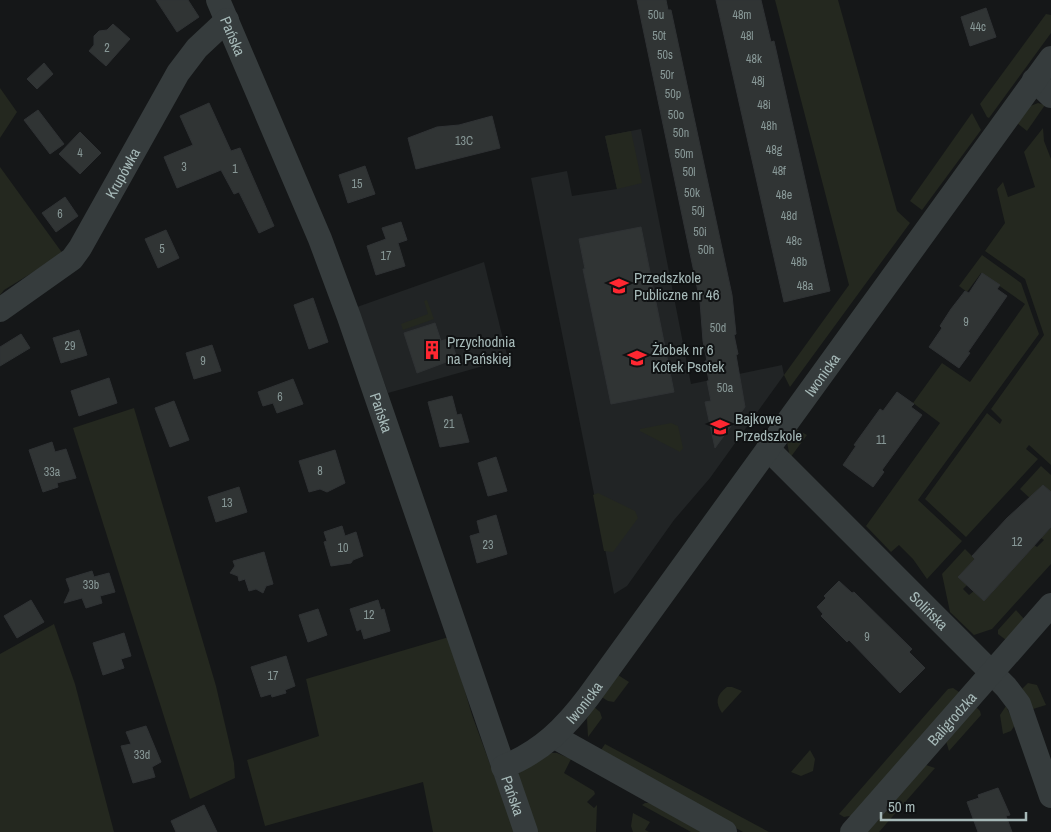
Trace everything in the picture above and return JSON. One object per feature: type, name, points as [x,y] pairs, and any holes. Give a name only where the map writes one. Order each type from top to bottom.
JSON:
[{"type":"street","name":"Krupówka","points":[[0,310],[72,258],[80,248],[178,73],[222,10]]},
{"type":"street","name":"Pańska","points":[[222,10],[316,230],[349,317],[526,832]]},
{"type":"street","name":"Iwonicka","points":[[503,767],[524,758],[555,736],[598,685],[768,449],[1043,88],[1051,58]]},
{"type":"street","name":"Solińska","points":[[768,449],[991,672],[1019,704],[1051,796]]},
{"type":"street","name":"Baligrodzka","points":[[852,832],[1051,605]]},
{"type":"street","points":[[555,736],[725,832]]},
{"type":"shaded area","points":[[775,0],[838,0],[897,211],[910,223],[790,387],[784,375],[849,285]]},
{"type":"shaded area","points":[[1046,14],[1051,15],[1051,33],[989,118],[987,117],[980,104]]},
{"type":"shaded area","points":[[0,88],[17,112],[0,138]]},
{"type":"shaded area","points":[[1038,103],[1045,105],[1027,131],[1017,123],[1028,107]]},
{"type":"shaded area","points":[[972,113],[981,130],[922,210],[910,201]]},
{"type":"shaded area","points":[[1043,128],[1044,141],[1051,159],[1051,465],[1029,445],[1026,449],[1038,459],[966,537],[925,499],[987,413],[1000,424],[1002,420],[991,409],[1044,335],[1025,279],[985,251],[1005,223],[997,189],[1003,182],[1008,197],[1035,187],[1024,152]]},
{"type":"shaded area","points":[[641,129],[691,384],[782,365],[784,375],[710,478],[674,520],[627,586],[614,594],[531,178],[567,171],[572,196],[617,189],[605,136]]},
{"type":"shaded area","points":[[631,131],[642,183],[617,189],[605,136]]},
{"type":"shaded area","points":[[0,167],[63,254],[4,290],[0,295]]},
{"type":"shaded area","points":[[982,255],[1021,283],[1039,334],[918,500],[962,541],[927,579],[913,559],[899,545],[891,552],[866,526],[940,423],[913,403],[942,363],[970,382],[1025,304],[981,273],[967,292],[959,286]]},
{"type":"shaded area","points":[[484,262],[508,359],[388,393],[357,307]]},
{"type":"shaded area","points":[[427,300],[434,319],[403,330],[401,324],[428,314],[424,301]]},
{"type":"shaded area","points":[[134,408],[216,686],[234,763],[235,778],[190,799],[73,428]]},
{"type":"shaded area","points":[[671,423],[678,426],[683,448],[680,452],[640,431],[640,429]]},
{"type":"shaded area","points":[[796,429],[807,435],[790,458],[787,442]]},
{"type":"shaded area","points":[[1041,466],[1051,475],[1051,492],[1032,500],[1020,489]]},
{"type":"shaded area","points":[[598,493],[635,511],[638,518],[613,552],[604,551],[593,495]]},
{"type":"shaded area","points":[[1051,527],[1051,564],[992,629],[974,635],[950,612],[942,574],[965,549],[976,560],[958,577],[967,585],[963,589],[969,595],[974,591],[984,601],[1034,545],[1037,547],[1044,540],[1041,538]]},
{"type":"shaded area","points":[[1016,610],[1024,619],[1006,640],[998,634],[998,630]]},
{"type":"shaded area","points":[[54,624],[75,684],[114,832],[0,832],[0,654]]},
{"type":"shaded area","points":[[449,637],[472,715],[515,832],[433,832],[423,782],[265,826],[247,760],[319,736],[306,679]]},
{"type":"shaded area","points":[[618,675],[629,682],[614,702],[608,701],[600,696]]},
{"type":"shaded area","points":[[1028,683],[1037,685],[1046,705],[1033,709],[1022,689]]},
{"type":"shaded area","points":[[727,687],[742,691],[722,713],[718,706],[718,699]]},
{"type":"shaded area","points":[[953,688],[959,692],[959,697],[855,815],[844,817],[839,814],[948,689]]},
{"type":"shaded area","points":[[973,704],[980,711],[981,715],[949,751],[946,741]]},
{"type":"shaded area","points":[[593,706],[600,712],[602,718],[588,737],[587,719]]},
{"type":"shaded area","points":[[1006,706],[1015,725],[1011,731],[1003,734],[1000,715]]},
{"type":"shaded area","points":[[605,744],[769,832],[743,832],[599,753]]},
{"type":"shaded area","points":[[810,750],[815,759],[813,771],[801,776],[791,772]]},
{"type":"shaded area","points":[[551,753],[557,753],[571,759],[564,773],[594,791],[595,794],[587,802],[594,808],[597,805],[596,832],[531,832],[517,777],[520,772]]},
{"type":"shaded area","points":[[926,765],[935,768],[879,832],[862,832]]},
{"type":"shaded area","points":[[650,803],[702,832],[691,832],[642,805]]},
{"type":"shaded area","points":[[633,813],[650,822],[645,830],[649,832],[633,832],[631,826]]},
{"type":"building","points":[[156,0],[188,0],[199,17],[177,32]]},
{"type":"building","points":[[637,0],[666,0],[668,10],[671,10],[732,295],[736,334],[734,335],[738,354],[736,355],[745,407],[715,448],[705,402],[711,401],[707,381],[709,381],[705,361],[707,361],[703,341],[700,301]]},
{"type":"building","points":[[716,0],[761,0],[771,42],[774,41],[830,291],[784,302]]},
{"type":"building","points":[[986,8],[996,37],[970,46],[961,17]]},
{"type":"building","points":[[113,24],[130,39],[106,66],[89,51],[94,45],[94,36],[99,31],[107,30]]},
{"type":"building","points":[[44,63],[53,74],[37,89],[27,79]]},
{"type":"building","points":[[209,103],[231,151],[240,148],[274,226],[259,233],[239,192],[234,194],[221,170],[177,188],[164,157],[193,145],[180,116]]},
{"type":"building","points":[[38,110],[64,144],[50,154],[24,120]]},
{"type":"building","points":[[492,116],[500,148],[416,169],[408,138],[437,127],[459,125]]},
{"type":"building","points":[[80,132],[101,153],[80,174],[59,154]]},
{"type":"building","points":[[365,166],[375,194],[348,203],[339,175]]},
{"type":"building","points":[[65,197],[78,216],[56,232],[42,213]]},
{"type":"building","points":[[401,222],[407,240],[398,243],[405,266],[376,275],[367,246],[386,239],[382,228]]},
{"type":"building","points":[[641,227],[674,392],[611,404],[583,269],[585,269],[579,239]]},
{"type":"building","points":[[166,230],[179,258],[158,268],[145,239]]},
{"type":"building","points":[[982,273],[1000,285],[997,289],[1007,296],[959,368],[929,347],[942,328],[940,326],[951,309],[965,291],[969,293]]},
{"type":"building","points":[[313,298],[328,342],[309,349],[294,305]]},
{"type":"building","name":"Przychodnia na Pańskiej","points":[[435,323],[441,341],[450,338],[457,358],[417,373],[404,333]]},
{"type":"building","points":[[79,330],[87,355],[61,363],[53,338]]},
{"type":"building","points":[[21,334],[30,348],[0,366],[0,347]]},
{"type":"building","points":[[212,345],[221,371],[194,379],[186,353]]},
{"type":"building","points":[[109,378],[117,403],[79,416],[71,391]]},
{"type":"building","points":[[293,379],[303,404],[277,413],[273,403],[263,406],[258,392]]},
{"type":"building","points":[[897,392],[914,404],[911,407],[922,415],[882,470],[884,472],[873,487],[843,465],[856,446],[854,445],[880,409],[883,411]]},
{"type":"building","points":[[452,396],[457,415],[461,414],[469,442],[440,447],[428,402]]},
{"type":"building","points":[[174,401],[189,440],[170,447],[155,408]]},
{"type":"building","points":[[52,442],[55,452],[66,449],[76,478],[57,483],[58,487],[43,492],[29,450]]},
{"type":"building","points":[[335,450],[345,483],[327,492],[320,489],[309,492],[299,461]]},
{"type":"building","points":[[496,457],[507,491],[488,496],[478,463]]},
{"type":"building","points":[[1043,485],[1051,492],[1051,527],[984,601],[958,577],[975,559],[972,556],[1007,518]]},
{"type":"building","points":[[239,487],[247,512],[216,522],[208,497]]},
{"type":"building","points":[[496,515],[507,554],[477,563],[470,536],[480,533],[477,521]]},
{"type":"building","points":[[342,526],[345,536],[356,532],[363,556],[353,560],[351,563],[331,566],[324,542],[327,541],[324,532]]},
{"type":"building","points":[[264,552],[273,584],[266,586],[263,593],[256,589],[249,591],[245,579],[239,581],[238,576],[230,573],[235,566],[233,561]]},
{"type":"building","points":[[92,571],[94,577],[109,573],[115,592],[100,596],[102,603],[86,608],[82,598],[64,603],[70,590],[66,579]]},
{"type":"building","points":[[839,581],[852,593],[854,592],[912,649],[909,652],[925,668],[900,693],[849,640],[847,642],[821,616],[823,614],[817,607],[826,598],[824,596]]},
{"type":"building","points":[[31,600],[44,622],[17,638],[4,616]]},
{"type":"building","points":[[378,600],[381,610],[384,609],[390,631],[364,639],[361,629],[357,631],[350,609]]},
{"type":"building","points":[[318,609],[327,635],[308,642],[299,615]]},
{"type":"building","points":[[124,633],[131,656],[121,659],[124,668],[103,675],[93,643]]},
{"type":"building","points":[[286,656],[295,686],[285,690],[286,693],[272,697],[271,694],[261,697],[251,667]]},
{"type":"building","points":[[146,726],[161,762],[152,767],[155,777],[133,783],[121,746],[131,744],[126,732]]},
{"type":"building","points":[[998,788],[1010,815],[1006,816],[1012,832],[978,832],[967,802],[979,798],[978,795]]},
{"type":"building","points":[[204,805],[217,832],[176,832],[171,821]]},
{"type":"place","name":"Przedszkole Publiczne nr 46","points":[[619,286]]},
{"type":"place","name":"Przychodnia na Pańskiej","points":[[432,350]]},
{"type":"place","name":"Żłobek nr 6 Kotek Psotek","points":[[637,358]]},
{"type":"place","name":"Bajkowe Przedszkole","points":[[720,427]]}]
